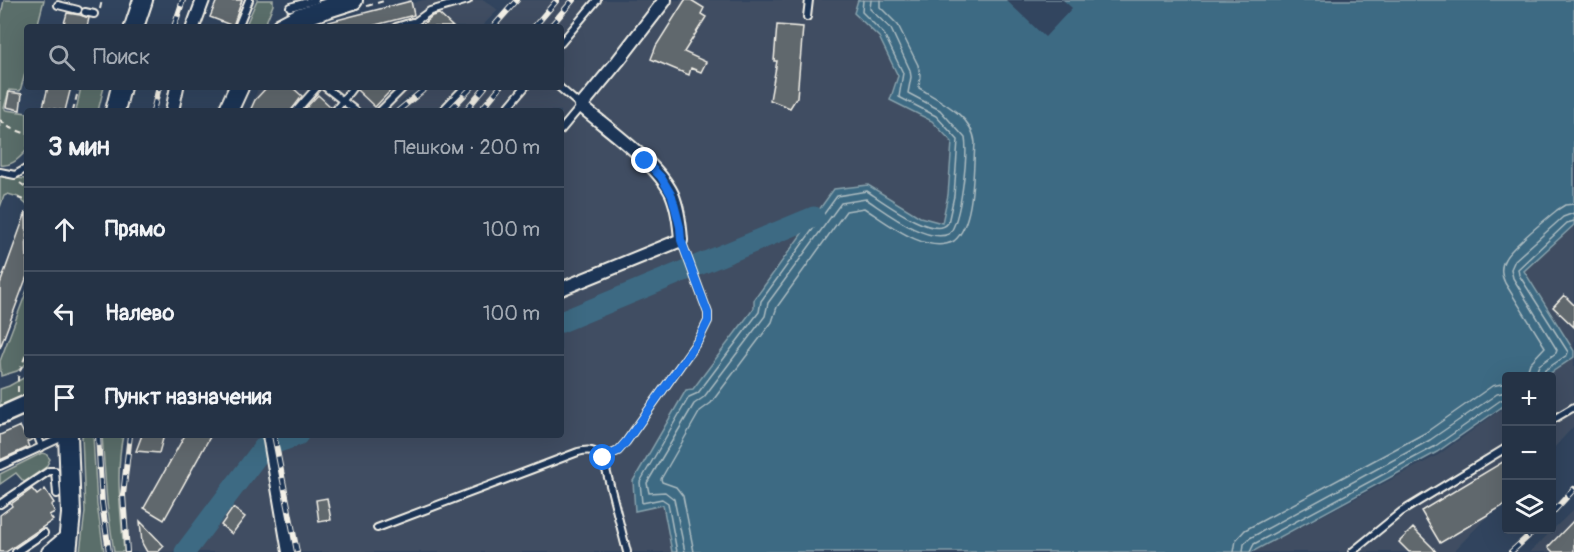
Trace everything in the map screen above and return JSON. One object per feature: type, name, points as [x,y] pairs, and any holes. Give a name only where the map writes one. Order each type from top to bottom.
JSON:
[{"type":"main road","points":[[136,24],[143,0]]},
{"type":"main road","points":[[288,24],[353,0]]},
{"type":"main road","points":[[116,108],[120,90]]},
{"type":"main road","points":[[229,108],[238,90]]},
{"type":"main road","points":[[0,416],[24,405]]},
{"type":"main road","points":[[67,546],[71,514],[68,438]]},
{"type":"street","points":[[194,24],[203,0]]},
{"type":"street","points":[[564,289],[681,240],[672,196],[661,177],[581,106],[665,0]]},
{"type":"street","points":[[173,108],[176,90]]},
{"type":"street","points":[[269,438],[289,552]]},
{"type":"street","points":[[48,552],[67,546]]},
{"type":"lane","points":[[239,24],[249,0]]},
{"type":"lane","points":[[290,7],[315,0]]},
{"type":"lane","points":[[411,24],[430,10],[468,0]]},
{"type":"lane","points":[[564,39],[597,0]]},
{"type":"lane","points":[[807,16],[809,0]]},
{"type":"lane","points":[[58,5],[94,14]]},
{"type":"lane","points":[[299,108],[314,90]]},
{"type":"lane","points":[[328,90],[351,108]]},
{"type":"lane","points":[[338,108],[351,90]]},
{"type":"lane","points":[[383,108],[401,90]]},
{"type":"lane","points":[[445,108],[462,90]]},
{"type":"lane","points":[[508,108],[522,90]]},
{"type":"lane","points":[[562,90],[581,106],[564,126]]},
{"type":"lane","points":[[0,172],[15,175],[24,170]]},
{"type":"lane","points":[[603,458],[618,451],[626,442],[705,330],[708,313],[681,240]]},
{"type":"lane","points":[[1556,417],[1574,407]]},
{"type":"lane","points":[[38,438],[42,447]]},
{"type":"lane","points":[[0,466],[62,438]]},
{"type":"lane","points":[[377,528],[588,449],[603,458],[627,552]]},
{"type":"lane","points":[[1352,552],[1401,512],[1502,450]]},
{"type":"lane","points":[[0,504],[49,471],[56,471],[57,494]]},
{"type":"lane","points":[[16,552],[44,533]]},
{"type":"path","points":[[74,108],[78,90]]},
{"type":"path","points":[[0,120],[10,128],[24,133]]},
{"type":"path","points":[[18,198],[24,200]]},
{"type":"path","points":[[18,377],[24,360]]},
{"type":"shaded area","points":[[423,0],[484,0],[498,10],[484,24],[344,24]]},
{"type":"shaded area","points":[[517,0],[858,0],[854,13],[879,37],[898,76],[890,100],[932,121],[952,142],[948,195],[942,223],[920,217],[868,185],[834,189],[755,300],[754,308],[693,389],[663,505],[672,552],[127,552],[123,495],[130,438],[564,438],[564,108],[402,108],[423,90],[564,90],[564,24],[496,24]]},
{"type":"shaded area","points":[[258,90],[416,90],[394,108],[249,108]]},
{"type":"shaded area","points":[[1574,225],[1574,351],[1524,271]]},
{"type":"shaded area","points":[[1574,357],[1574,426],[1556,446],[1556,372],[1553,372]]},
{"type":"shaded area","points":[[1502,409],[1502,501],[1453,552],[1253,552],[1438,455]]},
{"type":"shaded area","points":[[1574,509],[1574,552],[1530,552],[1548,534],[1556,534],[1556,527]]},
{"type":"green space","points":[[4,0],[44,0],[38,24],[24,24],[24,77],[20,91],[9,90],[4,108],[24,113],[24,153],[8,165],[0,165],[0,20]]},
{"type":"green space","points":[[257,0],[273,0],[265,24],[246,24]]},
{"type":"green space","points":[[80,90],[103,90],[99,108],[77,108]]},
{"type":"green space","points":[[0,176],[24,179],[24,202],[18,197],[8,194],[4,196],[0,207]]},
{"type":"green space","points":[[24,298],[24,365],[17,371],[1,376],[0,361]]},
{"type":"green space","points":[[24,378],[24,399],[0,411],[0,389]]},
{"type":"green space","points":[[82,438],[93,438],[97,505],[104,552],[80,552],[85,512]]},
{"type":"green space","points":[[102,438],[123,438],[119,478],[124,552],[114,552],[107,503]]},
{"type":"green space","points":[[42,453],[50,459],[46,467],[24,482],[16,473],[0,484],[0,474]]},
{"type":"water","points":[[858,0],[1574,0],[1574,225],[1524,271],[1574,351],[1574,357],[1552,372],[1502,372],[1502,407],[1437,452],[1252,552],[672,552],[663,505],[635,511],[633,481],[686,390],[693,389],[754,308],[754,300],[834,189],[868,185],[920,217],[942,223],[948,195],[952,142],[932,121],[890,100],[898,76],[879,37],[854,13]]},
{"type":"pier","points":[[1006,0],[1063,0],[1072,8],[1045,37]]},
{"type":"building","points":[[217,0],[242,0],[234,24],[210,17]]},
{"type":"building","points":[[685,0],[691,0],[704,8],[701,14],[706,17],[684,52],[706,62],[701,72],[691,68],[689,75],[651,59],[656,46]]},
{"type":"building","points":[[411,1],[414,15],[380,24],[321,24]]},
{"type":"building","points":[[67,13],[89,18],[88,24],[64,24]]},
{"type":"building","points":[[439,14],[450,24],[423,24],[432,16]]},
{"type":"building","points":[[777,25],[803,27],[797,97],[790,108],[770,100],[777,61],[774,61]]},
{"type":"building","points":[[47,90],[70,90],[66,108],[43,107]]},
{"type":"building","points":[[264,90],[295,90],[302,96],[293,108],[251,108]]},
{"type":"building","points":[[357,90],[391,90],[375,107]]},
{"type":"building","points":[[9,92],[22,94],[20,110],[6,107]]},
{"type":"building","points":[[318,95],[331,107],[331,108],[306,108]]},
{"type":"building","points":[[24,218],[24,284],[0,348],[0,284]]},
{"type":"building","points":[[1564,295],[1574,305],[1574,327],[1553,307]]},
{"type":"building","points":[[20,426],[24,438],[33,439],[27,442],[29,447],[0,460],[0,435]]},
{"type":"building","points":[[141,438],[163,438],[159,453],[136,451]]},
{"type":"building","points":[[183,438],[209,438],[164,520],[144,508]]},
{"type":"building","points":[[1502,462],[1502,506],[1440,543],[1421,511]]},
{"type":"building","points":[[32,489],[37,495],[45,489],[54,503],[51,505],[55,512],[49,515],[53,520],[6,552],[0,552],[0,515]]},
{"type":"building","points":[[327,498],[331,520],[319,522],[316,500]]},
{"type":"building","points":[[233,508],[245,517],[232,534],[221,525]]},
{"type":"building","points":[[1574,520],[1574,552],[1553,552],[1548,547]]},
{"type":"building","points":[[140,521],[164,546],[158,552],[147,552],[142,543]]},
{"type":"building","points":[[1413,528],[1436,552],[1409,552],[1399,542]]},
{"type":"waterway","points":[[564,321],[814,217]]},
{"type":"waterway","points":[[185,552],[264,447],[290,438]]},
{"type":"railway","points":[[175,24],[183,0]]},
{"type":"railway","points":[[496,24],[517,0]]},
{"type":"railway","points":[[537,24],[557,0]]},
{"type":"railway","points":[[553,24],[573,0]]},
{"type":"railway","points":[[154,108],[158,90]]},
{"type":"railway","points":[[402,108],[423,90]]},
{"type":"railway","points":[[452,108],[469,90]]},
{"type":"railway","points":[[468,108],[482,90]]},
{"type":"railway","points":[[482,108],[498,90]]},
{"type":"railway","points":[[98,438],[102,503],[109,552]]},
{"type":"railway","points":[[127,552],[123,495],[130,438]]},
{"type":"railway","points":[[275,438],[297,552]]},
{"type":"railway","points":[[1556,509],[1574,489]]},
{"type":"railway","points":[[1511,552],[1531,534]]},
{"type":"route","points":[[603,458],[618,451],[626,442],[699,339],[708,321],[708,313],[681,240],[672,196],[661,177],[645,161]]}]
